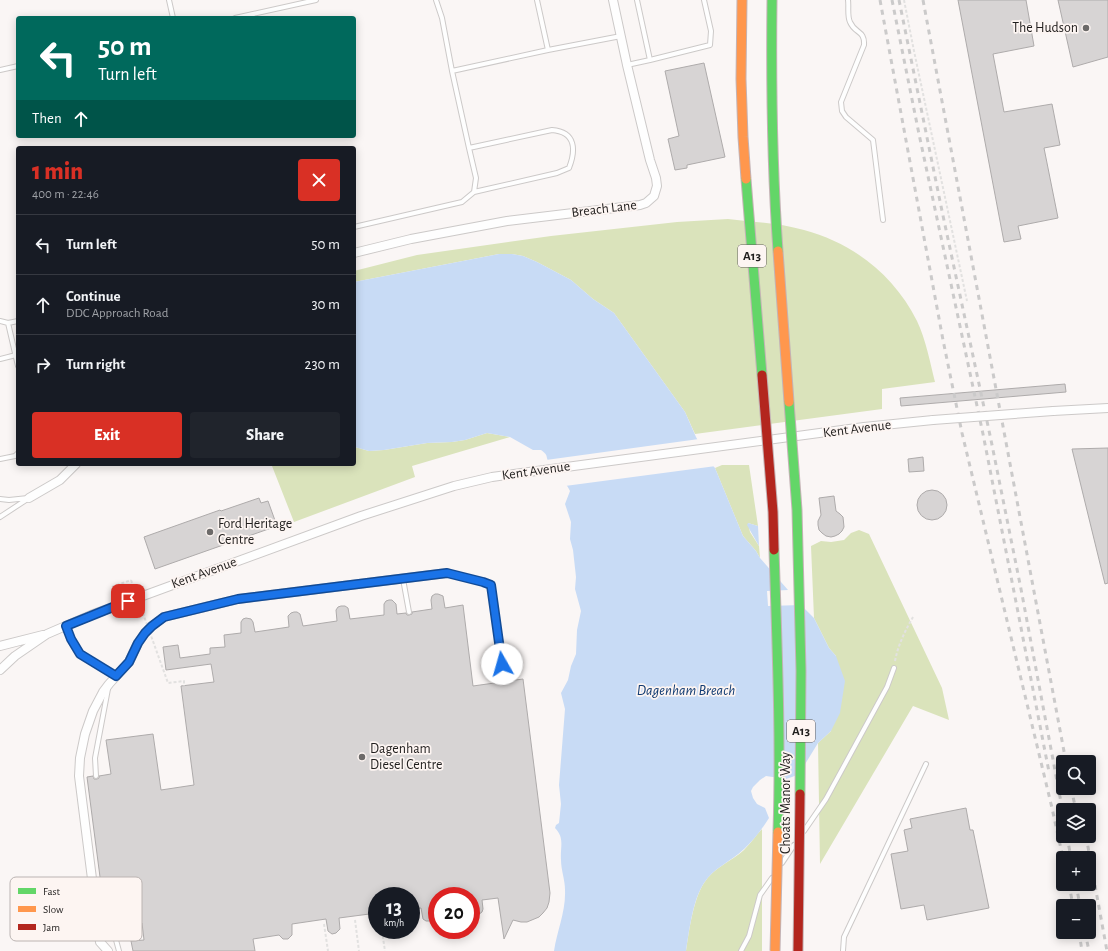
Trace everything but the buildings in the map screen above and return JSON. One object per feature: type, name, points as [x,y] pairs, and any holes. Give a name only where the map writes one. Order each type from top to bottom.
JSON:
[{"type":"highway","name":"Choats Manor Way","points":[[742,0],[742,137],[762,356],[773,512],[778,672],[779,789],[775,951]]},
{"type":"highway","name":"Choats Manor Way","points":[[772,0],[771,77],[775,206],[797,510],[801,671],[798,951]]},
{"type":"street","name":"Breach Lane","points":[[356,253],[411,239],[448,232],[507,222],[640,205],[650,200],[656,192],[656,178],[650,160],[627,65],[622,36],[613,0]]},
{"type":"street","name":"Kent Avenue","points":[[0,670],[15,656],[47,634],[140,596],[361,516],[454,486],[492,477],[864,427],[933,420],[1108,408]]},
{"type":"street","points":[[29,498],[60,480],[74,466]]},
{"type":"street","points":[[92,877],[79,776],[80,758],[85,734],[93,711],[103,692],[129,662],[138,643],[152,626],[164,617],[238,599],[447,573]]},
{"type":"street","points":[[0,646],[47,634]]},
{"type":"street","points":[[100,941],[108,951]]},
{"type":"lane","points":[[169,0],[173,16]]},
{"type":"lane","points":[[290,0],[292,6]]},
{"type":"lane","points":[[245,16],[316,0]]},
{"type":"lane","points":[[436,0],[442,18],[452,71],[476,178],[474,192]]},
{"type":"lane","points":[[537,0],[548,50]]},
{"type":"lane","points":[[636,0],[650,60]]},
{"type":"lane","points":[[627,65],[710,45],[711,31],[704,0]]},
{"type":"lane","points":[[848,0],[849,21],[862,35],[864,45],[841,102],[842,111],[846,117],[873,140],[883,220]]},
{"type":"lane","points":[[452,71],[548,50],[622,36]]},
{"type":"lane","points":[[0,70],[16,66]]},
{"type":"lane","points":[[356,227],[462,202],[474,192],[557,173],[569,168],[574,147],[568,136],[561,131],[552,130],[469,148]]},
{"type":"lane","points":[[0,321],[8,323],[16,321]]},
{"type":"lane","points":[[0,359],[16,355],[8,323]]},
{"type":"lane","points":[[0,459],[16,455]]},
{"type":"lane","points":[[0,500],[29,498]]},
{"type":"lane","points":[[0,516],[29,498]]},
{"type":"lane","points":[[447,573],[491,585],[502,664]]},
{"type":"lane","points":[[403,579],[409,612]]},
{"type":"lane","points":[[66,626],[71,639],[80,654],[116,676]]},
{"type":"lane","points":[[742,951],[749,936],[760,895],[826,800],[887,687],[894,668]]},
{"type":"lane","points":[[96,776],[95,758],[109,684]]},
{"type":"lane","points":[[843,951],[844,937],[926,764]]},
{"type":"lane","points":[[116,941],[119,951]]},
{"type":"path","points":[[904,0],[966,301]]},
{"type":"path","points":[[112,587],[131,580],[168,683],[184,681],[184,686]]},
{"type":"path","points":[[894,668],[900,643],[912,617]]},
{"type":"path","points":[[354,920],[359,951]]},
{"type":"path","points":[[324,924],[328,951]]},
{"type":"path","points":[[383,939],[385,951]]},
{"type":"green space","points":[[728,219],[776,224],[804,230],[822,236],[855,252],[884,275],[908,304],[920,328],[935,382],[882,389],[882,409],[695,434],[685,412],[614,313],[593,299],[571,280],[537,262],[523,256],[499,254],[356,282],[356,270],[417,255],[551,236],[677,222]]},
{"type":"green space","points":[[487,433],[510,437],[412,466],[415,477],[294,522],[272,466],[356,466],[356,447],[369,451],[384,450],[427,443],[465,440]]},
{"type":"green space","points":[[722,465],[749,465],[758,526],[748,523],[750,532],[759,546],[760,558],[743,536],[715,468]]},
{"type":"green space","points":[[859,530],[869,534],[942,688],[949,720],[913,706],[820,864],[818,743],[831,731],[836,656],[829,648],[814,618],[811,546],[821,541],[831,542],[844,540],[851,533]]},
{"type":"green space","points":[[762,829],[762,951],[686,951],[694,907],[704,883],[712,873],[744,850]]},
{"type":"water","name":"Dagenham Breach","points":[[499,254],[512,254],[523,256],[537,262],[571,280],[593,299],[614,313],[685,412],[696,437],[715,468],[743,536],[788,590],[767,591],[768,606],[801,605],[814,618],[829,648],[836,656],[845,681],[840,713],[831,731],[818,743],[799,774],[786,779],[766,776],[753,787],[751,791],[753,798],[757,804],[765,808],[769,818],[748,846],[712,873],[704,883],[694,906],[686,951],[554,951],[565,898],[565,886],[561,864],[561,839],[555,828],[559,823],[561,804],[559,785],[565,709],[561,693],[568,680],[571,666],[576,654],[577,630],[581,611],[575,589],[576,577],[573,550],[570,539],[571,522],[565,504],[570,491],[551,467],[546,455],[541,450],[533,450],[510,437],[487,433],[465,440],[427,443],[384,450],[369,451],[356,447],[356,282]]},
{"type":"water","points":[[748,523],[758,526],[759,546],[747,525]]},
{"type":"pier","points":[[699,439],[716,466],[565,486],[546,460]]},
{"type":"railway","points":[[880,0],[943,340],[962,433],[1061,851]]},
{"type":"railway","points":[[892,0],[983,434],[1049,772]]},
{"type":"railway","points":[[899,0],[991,440],[1061,803]]},
{"type":"railway","points":[[923,0],[1065,755]]},
{"type":"railway","points":[[1073,795],[1074,803]]},
{"type":"railway","points":[[1068,843],[1070,851]]},
{"type":"railway","points":[[1087,843],[1107,951]]},
{"type":"railway","points":[[1070,891],[1072,899]]},
{"type":"railway","points":[[1077,891],[1079,899]]},
{"type":"railway","points":[[1080,939],[1082,951]]},
{"type":"railway","points":[[1086,939],[1089,951]]},
{"type":"traffic: fast","points":[[772,0],[772,126],[778,251]]},
{"type":"traffic: fast","points":[[746,179],[762,375]]},
{"type":"traffic: fast","points":[[789,402],[797,510],[801,671],[800,794]]},
{"type":"traffic: fast","points":[[774,550],[779,726],[778,832]]},
{"type":"traffic: slow","points":[[742,0],[741,79],[746,179]]},
{"type":"traffic: slow","points":[[778,251],[789,402]]},
{"type":"traffic: slow","points":[[775,951],[778,832]]},
{"type":"traffic: jam","points":[[762,375],[773,512],[774,550]]},
{"type":"traffic: jam","points":[[798,951],[800,794]]},
{"type":"place","name":"The Hudson","points":[[1086,28]]},
{"type":"place","name":"Ford Heritage Centre","points":[[210,532]]},
{"type":"place","name":"Dagenham Diesel Centre","points":[[362,757]]},
{"type":"route","points":[[128,601],[66,626],[71,639],[80,654],[116,676],[129,662],[138,643],[145,633],[164,617],[238,599],[447,573],[491,585],[502,664]]}]
